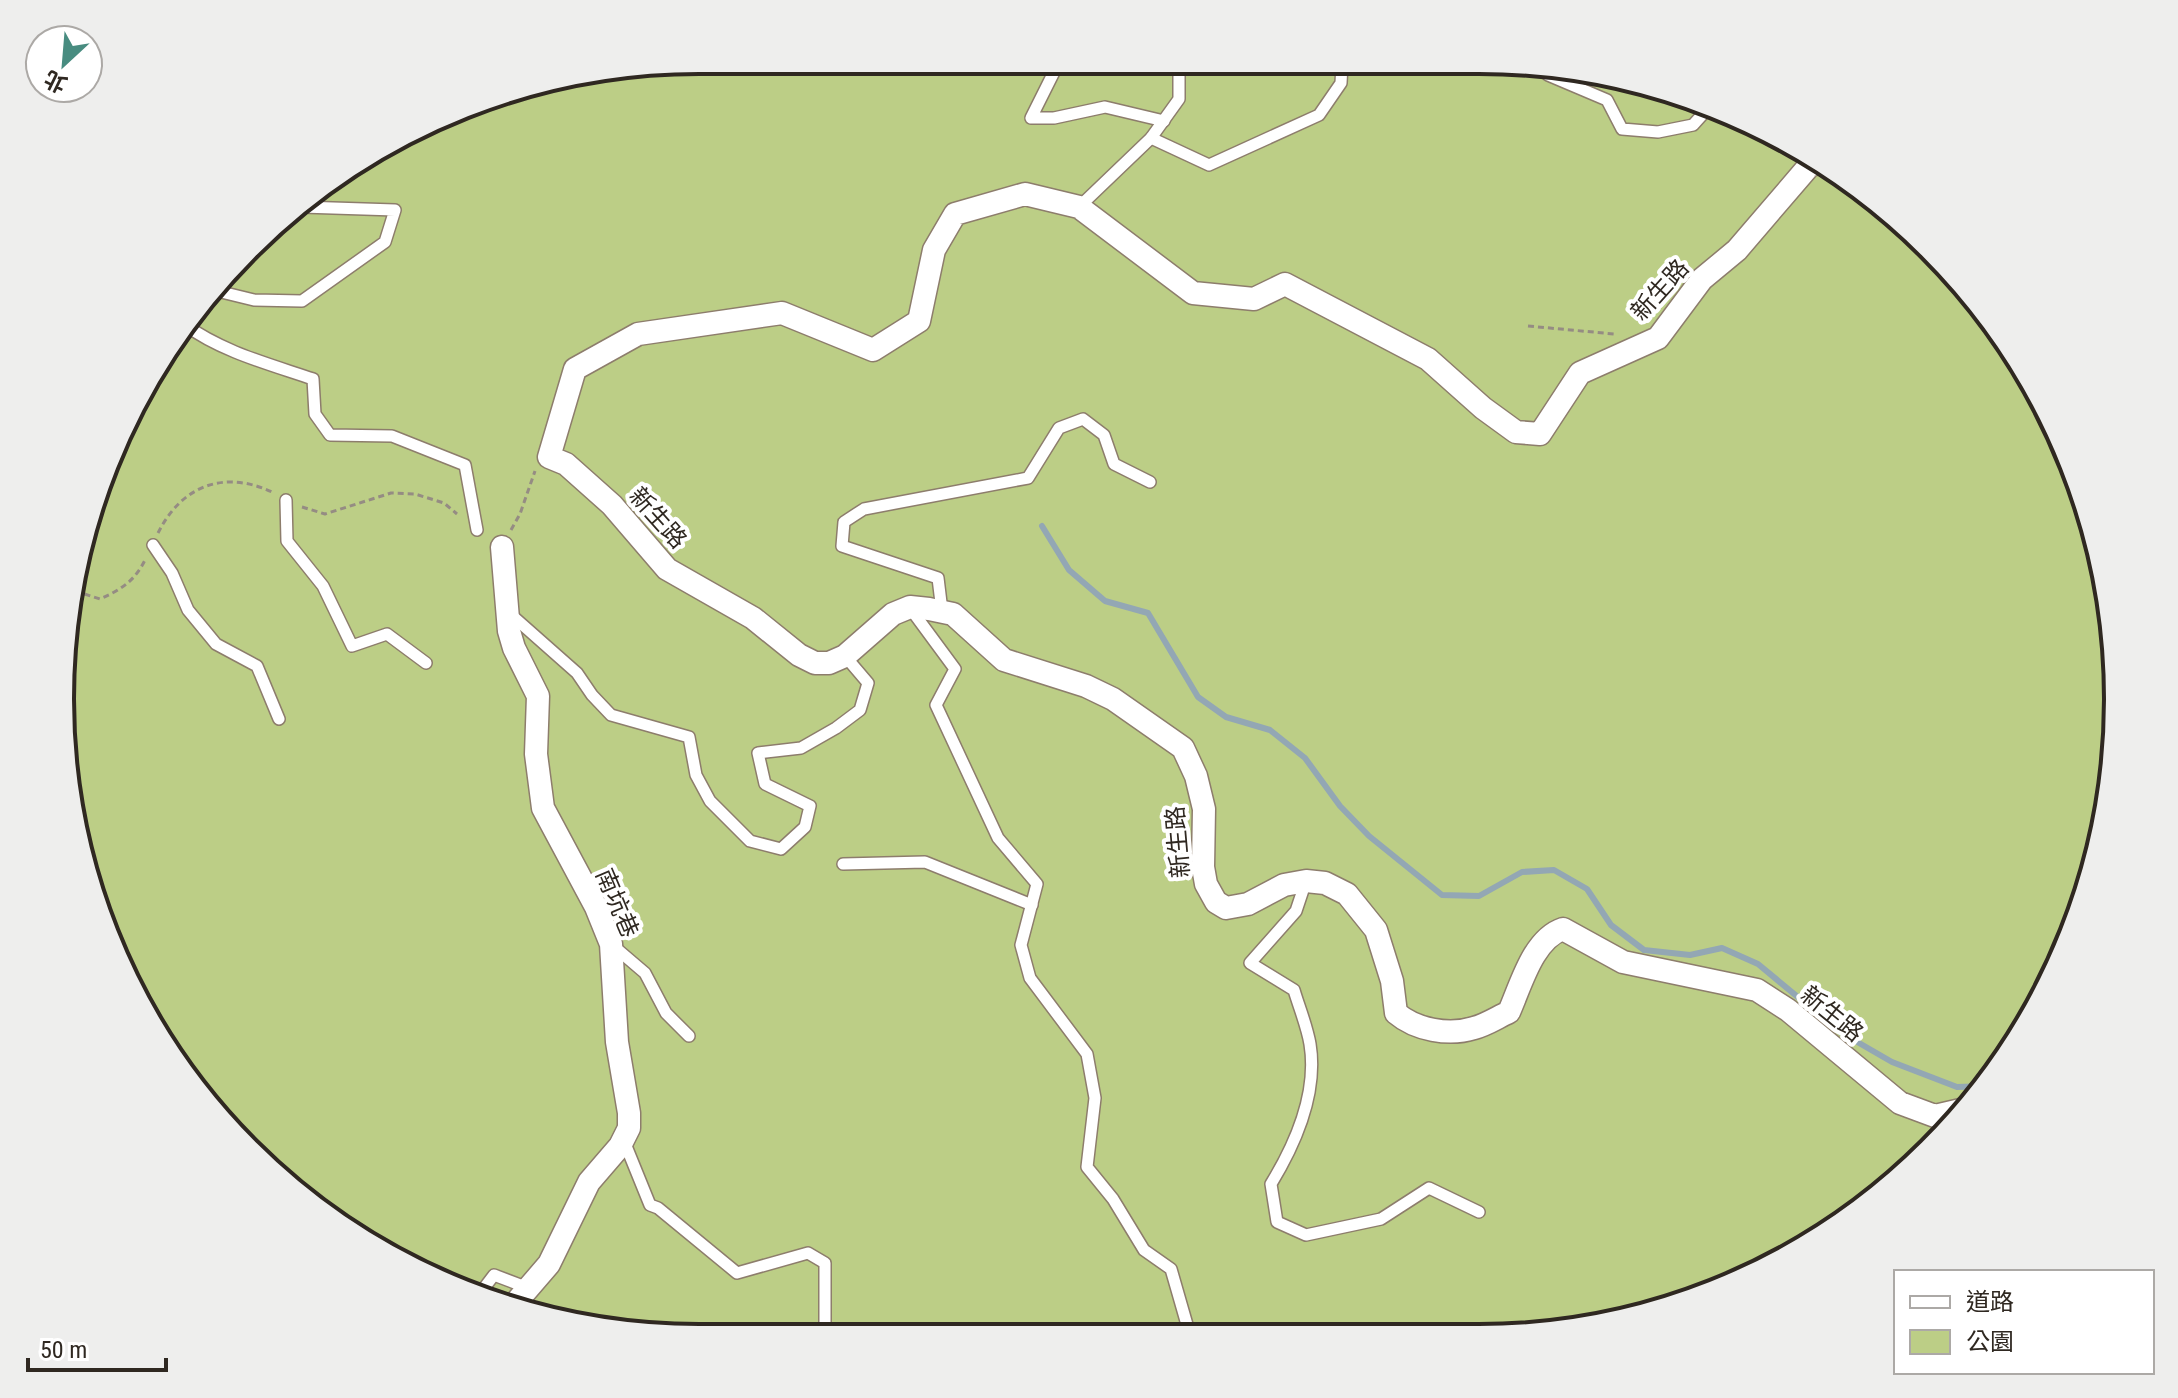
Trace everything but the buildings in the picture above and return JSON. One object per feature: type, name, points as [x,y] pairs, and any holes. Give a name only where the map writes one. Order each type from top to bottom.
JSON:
[{"type":"street","name":"新生路","points":[[845,656],[829,663],[815,663],[753,618],[667,569],[612,505],[566,464],[549,457],[575,369],[638,334],[782,313],[873,350],[919,321],[934,250],[955,214],[1025,194],[1079,207],[1193,293],[1254,299],[1285,284],[1428,359],[1483,408],[1516,432],[1540,434],[1580,373],[1658,338],[1702,279],[1737,250],[1808,168]]},
{"type":"street","name":"南坑巷","points":[[502,547],[509,631],[538,696],[536,754],[543,808],[596,907],[611,944],[617,1042],[629,1113],[629,1128],[623,1139]]},
{"type":"street","name":"新生路","points":[[910,607],[953,614],[1004,660],[1086,686],[1113,699],[1183,748],[1196,776],[1204,809],[1203,867],[1206,884],[1216,902],[1226,908],[1248,904],[1284,885],[1306,881],[1325,883],[1347,894],[1376,930],[1392,981],[1396,1013],[1409,1024],[1443,1031],[1474,1028],[1509,1012],[1539,947],[1553,932],[1563,929],[1623,962],[1757,990],[1788,1010],[1900,1103],[1938,1122]]},
{"type":"street","points":[[845,656],[893,614],[910,607]]},
{"type":"street","points":[[522,1297],[549,1264],[589,1182],[623,1139]]},
{"type":"lane","points":[[1053,74],[1031,118],[1054,118],[1105,107],[1164,121]]},
{"type":"lane","points":[[1079,207],[1151,138],[1164,121],[1179,99],[1179,74]]},
{"type":"lane","points":[[1151,138],[1209,165],[1319,115],[1341,83],[1341,74]]},
{"type":"lane","points":[[1556,79],[1607,100],[1622,129],[1658,132],[1693,125],[1702,116]]},
{"type":"lane","points":[[224,293],[254,300],[302,301],[385,242],[395,210],[314,207]]},
{"type":"lane","points":[[194,332],[241,355],[313,379],[315,414],[330,435],[392,436],[465,465],[477,530]]},
{"type":"lane","points":[[942,611],[938,578],[842,546],[844,522],[864,509],[1028,478],[1059,428],[1083,419],[1104,435],[1114,464],[1150,482]]},
{"type":"lane","points":[[286,500],[287,541],[323,586],[352,646],[387,634],[426,663]]},
{"type":"lane","points":[[153,545],[172,573],[188,610],[216,644],[257,666],[279,719]]},
{"type":"lane","points":[[910,607],[955,669],[936,705],[998,838],[1037,884],[1021,945],[1030,978],[1087,1054],[1095,1098],[1087,1167],[1113,1199],[1144,1250],[1171,1269],[1187,1324]]},
{"type":"lane","points":[[508,611],[577,673],[611,715],[689,737],[696,775],[710,801],[750,841],[781,849],[805,827],[810,806],[765,784],[758,753],[801,748],[860,710],[868,683],[845,656]]},
{"type":"lane","points":[[843,864],[925,862],[1032,905]]},
{"type":"lane","points":[[1306,881],[1296,911],[1250,963],[1294,990],[1310,1044],[1311,1086],[1293,1147],[1271,1184],[1277,1222],[1306,1235],[1381,1219],[1429,1188],[1479,1212]]},
{"type":"lane","points":[[611,944],[645,973],[666,1013],[689,1036]]},
{"type":"lane","points":[[623,1139],[650,1205],[658,1208],[737,1273],[808,1253],[825,1263],[825,1324]]},
{"type":"lane","points":[[486,1286],[494,1275],[522,1297]]},
{"type":"path","points":[[1528,326],[1616,334]]},
{"type":"path","points":[[502,547],[520,514],[532,473],[549,457]]},
{"type":"green space","points":[[699,74],[1520,75],[1601,86],[1680,107],[1755,138],[1826,179],[1891,229],[1921,257],[1949,287],[1999,352],[2040,423],[2056,460],[2083,537],[2092,577],[2099,617],[2104,699],[2099,781],[2092,821],[2071,900],[2056,938],[2040,975],[1999,1046],[1949,1111],[1921,1141],[1891,1169],[1826,1219],[1755,1260],[1680,1291],[1641,1303],[1561,1319],[1479,1324],[658,1323],[577,1312],[498,1291],[423,1260],[352,1219],[287,1169],[257,1141],[203,1079],[179,1046],[138,975],[107,900],[86,821],[75,740],[75,658],[79,617],[95,537],[107,498],[138,423],[179,352],[229,287],[287,229],[352,179],[423,138],[498,107],[537,95],[617,79]]},
{"type":"waterway","points":[[1042,526],[1069,570],[1105,601],[1148,613],[1198,697],[1226,717],[1270,730],[1305,758],[1340,806],[1369,836],[1442,895],[1479,896],[1522,872],[1554,870],[1587,889],[1611,925],[1644,950],[1690,955],[1722,948],[1758,964],[1840,1032],[1892,1062],[1957,1087],[1969,1087]]}]
